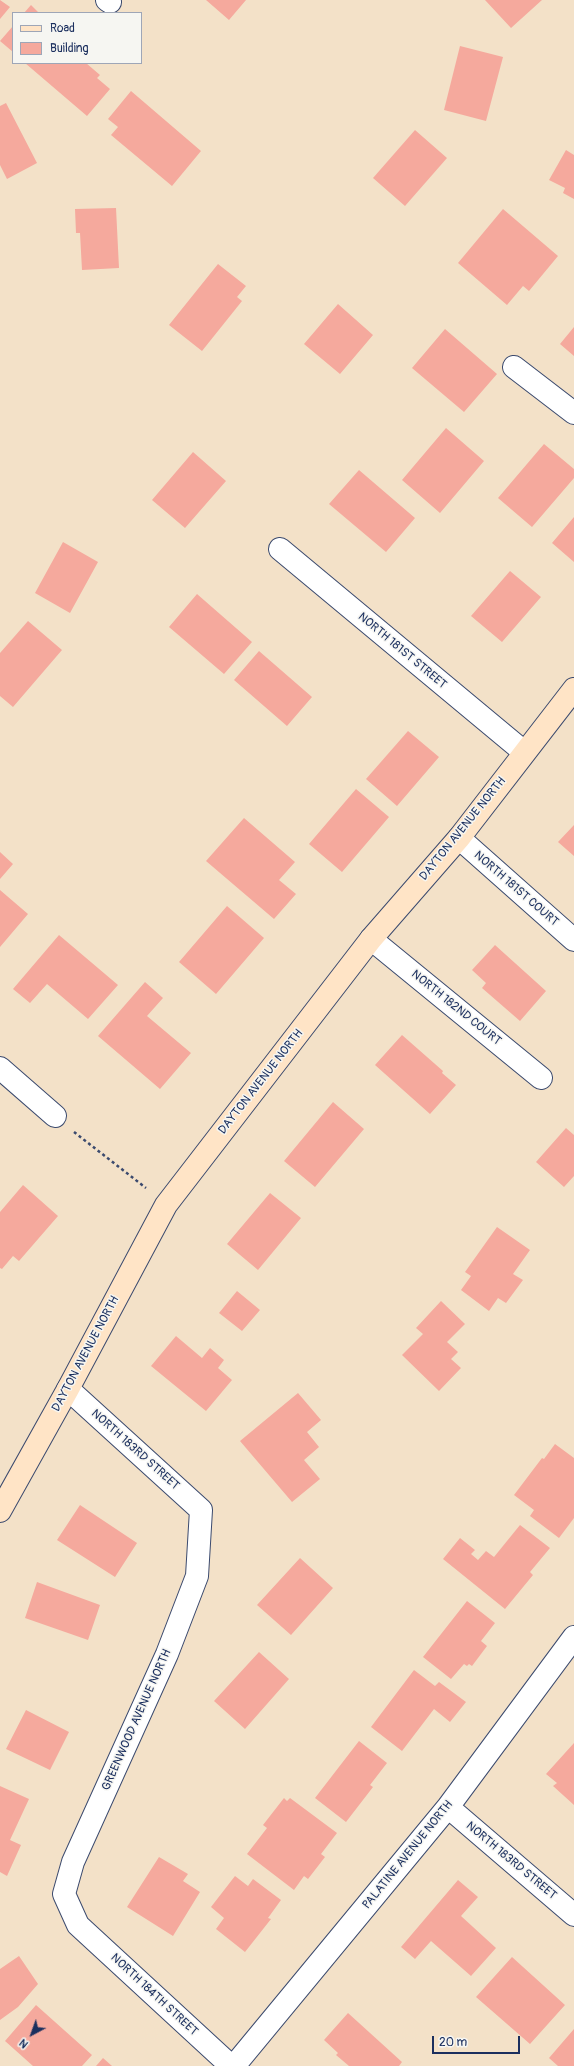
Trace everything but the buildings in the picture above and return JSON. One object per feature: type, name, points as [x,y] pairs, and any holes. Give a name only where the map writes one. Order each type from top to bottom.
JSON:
[{"type":"street","points":[[514,367],[574,413]]},
{"type":"street","name":"NORTH 181ST STREET","points":[[280,549],[524,752]]},
{"type":"street","name":"DAYTON AVENUE NORTH","points":[[0,1511],[68,1389],[166,1205],[371,939],[459,838],[574,689]]},
{"type":"street","name":"NORTH 181ST COURT","points":[[459,838],[574,940]]},
{"type":"street","name":"NORTH 182ND COURT","points":[[371,939],[541,1078]]},
{"type":"street","points":[[2,1074],[55,1116]]},
{"type":"street","name":"NORTH 183RD STREET","points":[[68,1389],[201,1510]]},
{"type":"street","name":"GREENWOOD AVENUE NORTH","points":[[78,1925],[64,1894],[73,1862],[167,1654],[197,1576],[201,1510]]},
{"type":"street","name":"PALATINE AVENUE NORTH","points":[[234,2066],[448,1807],[574,1637]]},
{"type":"street","name":"NORTH 183RD STREET","points":[[448,1807],[574,1915]]},
{"type":"street","name":"NORTH 184TH STREET","points":[[78,1925],[231,2066]]},
{"type":"path","points":[[55,1116],[166,1205]]}]
